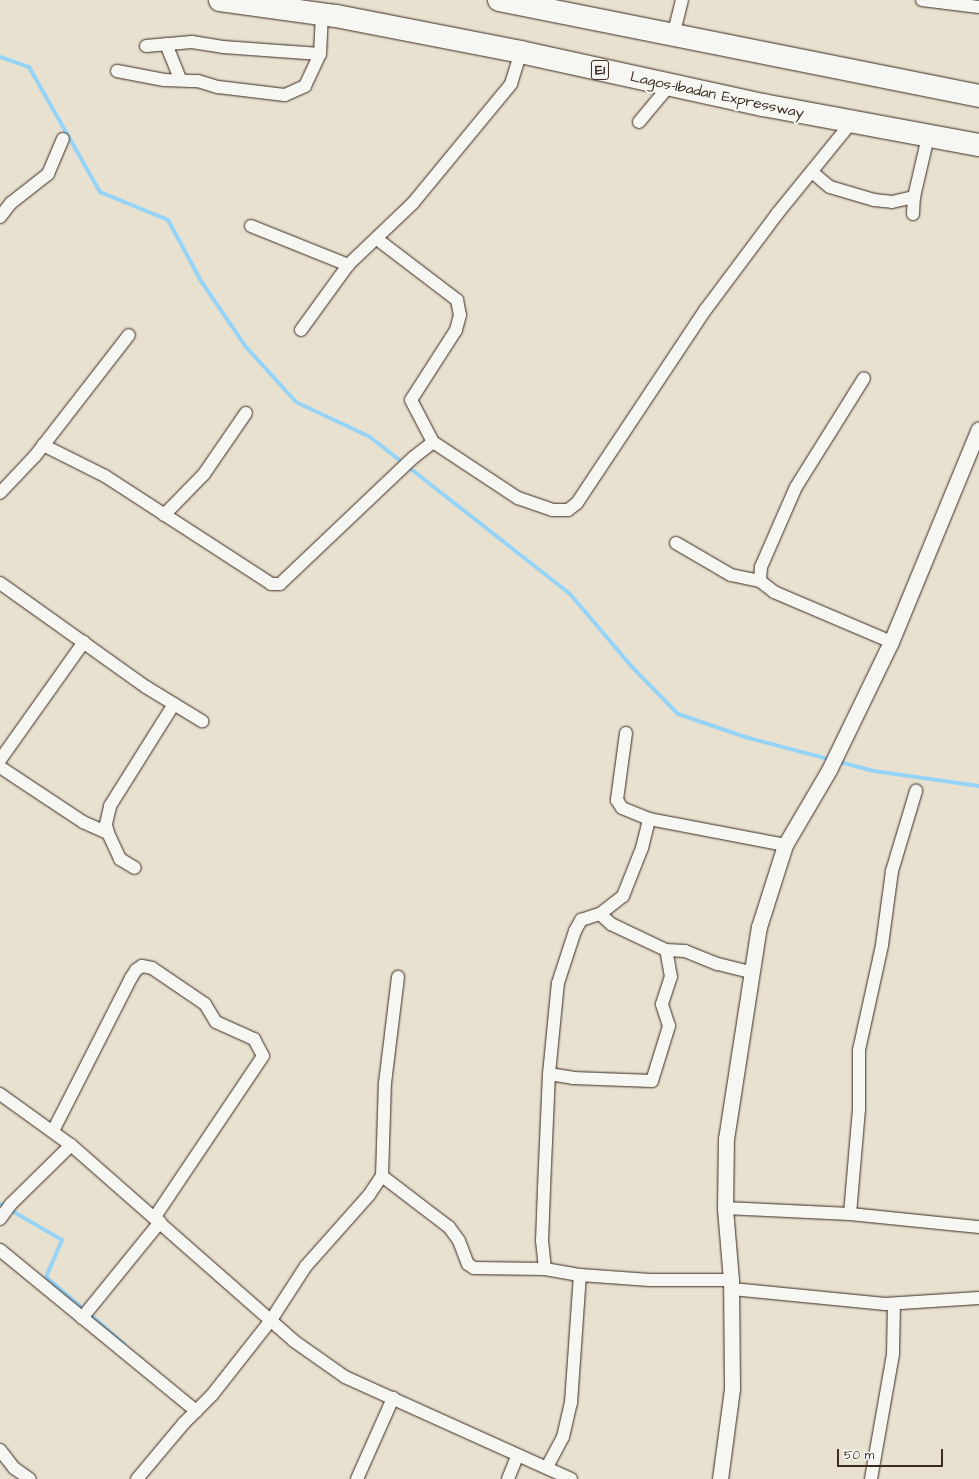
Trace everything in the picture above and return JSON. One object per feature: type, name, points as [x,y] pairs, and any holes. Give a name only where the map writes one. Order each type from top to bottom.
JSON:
[{"type":"highway","name":"Lagos-Ibadan Expressway","points":[[220,0],[322,14],[520,52],[669,86],[851,123],[979,145]]},
{"type":"highway","points":[[513,1],[673,36],[979,96]]},
{"type":"street","points":[[673,36],[682,0]]},
{"type":"street","points":[[922,0],[979,7]]},
{"type":"street","points":[[117,71],[164,80],[180,79],[285,95],[305,86],[320,54],[322,14]]},
{"type":"street","points":[[146,46],[192,42],[223,47],[320,54]]},
{"type":"street","points":[[166,44],[180,79]]},
{"type":"street","points":[[300,330],[348,264],[377,239],[413,203],[511,84],[520,52]]},
{"type":"street","points":[[639,122],[669,86]]},
{"type":"street","points":[[377,239],[457,300],[460,315],[456,330],[412,400],[433,442],[518,498],[552,510],[568,510],[577,503],[706,309],[851,123]]},
{"type":"street","points":[[913,214],[914,197],[928,137]]},
{"type":"street","points":[[0,217],[11,203],[48,174],[63,139]]},
{"type":"street","points":[[812,172],[830,187],[874,200],[892,202],[914,197]]},
{"type":"street","points":[[251,226],[348,264]]},
{"type":"street","points":[[0,492],[44,446],[129,335]]},
{"type":"street","points":[[760,581],[761,567],[796,487],[864,378]]},
{"type":"street","points":[[164,515],[204,474],[246,412]]},
{"type":"street","points":[[720,1479],[732,1388],[731,1284],[725,1208],[726,1139],[736,1086],[750,972],[759,927],[785,845],[829,770],[891,642],[979,429]]},
{"type":"street","points":[[44,446],[105,476],[271,584],[280,584],[418,453],[433,442]]},
{"type":"street","points":[[676,543],[731,575],[760,581],[774,592],[891,642]]},
{"type":"street","points":[[0,583],[146,687],[202,721]]},
{"type":"street","points":[[0,760],[84,642]]},
{"type":"street","points":[[134,868],[120,858],[108,833],[106,824],[110,806],[174,704]]},
{"type":"street","points":[[626,732],[617,800],[622,808],[649,819],[785,845]]},
{"type":"street","points":[[0,767],[83,822],[108,833]]},
{"type":"street","points":[[850,1214],[859,1110],[860,1050],[882,945],[892,871],[916,791]]},
{"type":"street","points":[[546,1269],[542,1241],[549,1074],[558,983],[575,931],[582,920],[600,914],[623,896],[642,848],[649,819]]},
{"type":"street","points":[[600,914],[611,924],[666,950],[684,951],[718,964],[750,972]]},
{"type":"street","points":[[549,1074],[574,1078],[652,1081],[669,1026],[662,1004],[671,977],[666,950]]},
{"type":"street","points":[[53,1131],[134,974],[142,966],[152,968],[205,1004],[216,1022],[254,1039],[263,1056],[158,1220],[82,1318]]},
{"type":"street","points":[[137,1479],[196,1411],[212,1395],[271,1320],[306,1266],[369,1195],[382,1176],[385,1083],[398,977]]},
{"type":"street","points":[[0,1094],[71,1145],[294,1341],[345,1377],[393,1398],[517,1457],[547,1467],[571,1479]]},
{"type":"street","points":[[0,1218],[71,1145]]},
{"type":"street","points":[[382,1176],[449,1226],[459,1241],[468,1264],[474,1268],[546,1269],[580,1275],[731,1284],[814,1299],[894,1304],[979,1298]]},
{"type":"street","points":[[725,1208],[850,1214],[979,1227]]},
{"type":"street","points":[[0,1250],[196,1411]]},
{"type":"street","points":[[547,1467],[563,1437],[571,1403],[580,1275]]},
{"type":"street","points":[[871,1479],[893,1354],[894,1304]]},
{"type":"street","points":[[357,1479],[393,1398]]},
{"type":"street","points":[[0,1450],[14,1468],[30,1479]]},
{"type":"street","points":[[508,1479],[517,1457]]},
{"type":"waterway","points":[[0,57],[29,67],[100,192],[168,220],[201,281],[246,347],[296,402],[370,437],[570,594],[633,668],[678,714],[745,737],[874,771],[979,786]]},
{"type":"waterway","points":[[0,1204],[62,1240],[46,1277],[124,1344]]}]
